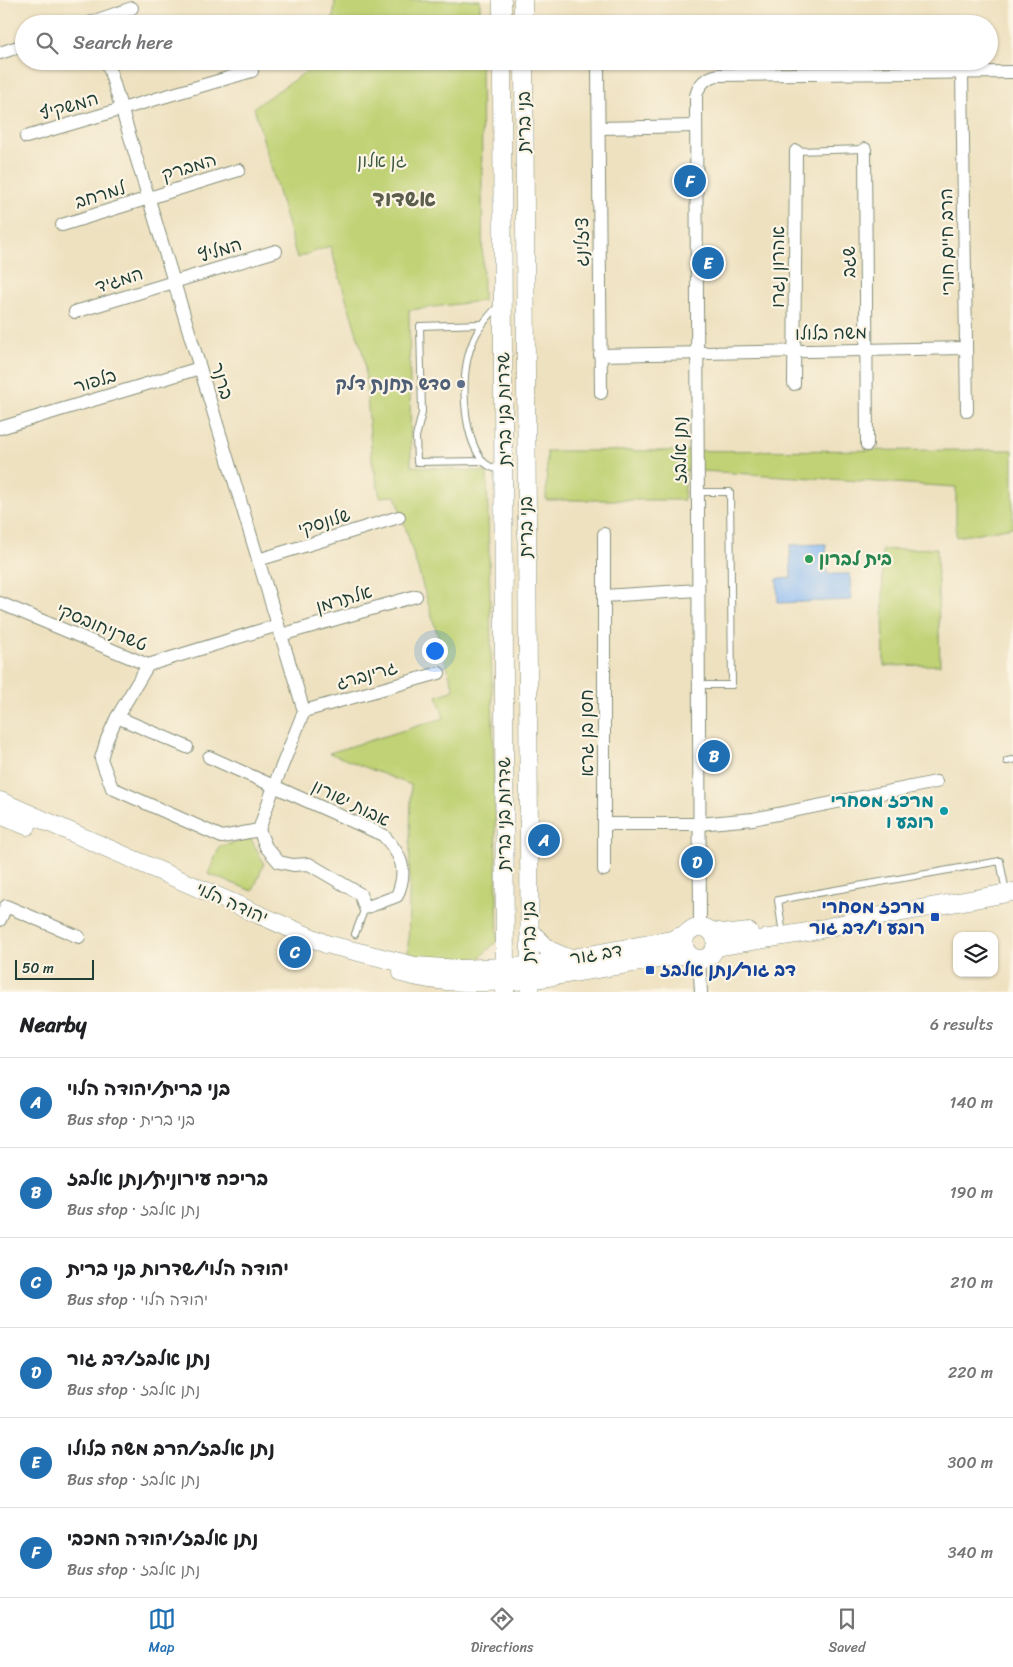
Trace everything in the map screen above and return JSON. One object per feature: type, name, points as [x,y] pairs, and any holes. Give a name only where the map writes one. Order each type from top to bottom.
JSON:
[{"type":"main road","points":[[501,0],[502,15]]},
{"type":"main road","points":[[523,0],[523,15]]},
{"type":"main road","name":"שדרות בני ברית","points":[[502,70],[505,980]]},
{"type":"main road","name":"בני ברית","points":[[524,70],[529,979]]},
{"type":"main road","name":"יהודה הלוי","points":[[0,801],[326,944],[480,981]]},
{"type":"main road","name":"יהודה הלוי","points":[[0,815],[322,952],[430,980],[505,980]]},
{"type":"main road","name":"דב גור","points":[[529,979],[570,959],[671,940],[703,935],[782,931],[859,920],[1010,892]]},
{"type":"main road","points":[[529,930],[549,950],[570,959]]},
{"type":"main road","points":[[703,935],[710,955],[694,956],[684,944],[703,935]]},
{"type":"main road","points":[[480,981],[492,952],[504,937]]},
{"type":"main road","name":"דב גור","points":[[505,980],[529,979],[694,956]]},
{"type":"street","points":[[113,15],[132,8]]},
{"type":"street","points":[[0,53],[15,48]]},
{"type":"street","name":"ברנר","points":[[109,70],[304,711]]},
{"type":"street","name":"ציזלינג","points":[[598,70],[601,393]]},
{"type":"street","name":"המשקיף","points":[[26,137],[252,71]]},
{"type":"street","points":[[962,73],[1013,72]]},
{"type":"street","name":"נתן אלבז","points":[[703,935],[698,590],[696,96],[699,86],[711,76],[718,75],[962,73]]},
{"type":"street","name":"הרב חיים חורי","points":[[962,73],[968,411]]},
{"type":"street","points":[[599,128],[696,126]]},
{"type":"street","name":"שגב","points":[[865,149],[867,445]]},
{"type":"street","name":"אהרון נגרו","points":[[794,384],[796,150]]},
{"type":"street","name":"המברק","points":[[149,198],[239,170]]},
{"type":"street","name":"למרחב","points":[[62,225],[149,198]]},
{"type":"street","name":"המליץ","points":[[174,282],[276,251]]},
{"type":"street","name":"המגיד","points":[[75,312],[174,282]]},
{"type":"street","name":"משה בלולו","points":[[697,352],[966,348]]},
{"type":"street","points":[[600,355],[697,352]]},
{"type":"street","name":"בלפור","points":[[0,428],[200,368]]},
{"type":"street","name":"שלונסקי","points":[[258,560],[399,517]]},
{"type":"street","name":"חסן בן גרא","points":[[604,534],[604,870]]},
{"type":"street","points":[[604,596],[698,590]]},
{"type":"street","name":"אלתרמן","points":[[280,630],[416,596]]},
{"type":"street","name":"טשרניחובסקי","points":[[0,603],[148,665],[280,630]]},
{"type":"street","points":[[148,665],[117,717],[107,739],[101,759],[112,788],[222,837],[259,830]]},
{"type":"street","name":"גרינברג","points":[[304,711],[440,673]]},
{"type":"street","points":[[304,711],[274,786],[259,830],[266,847],[279,862],[294,865],[309,864],[360,894],[365,908]]},
{"type":"street","points":[[117,717],[187,747]]},
{"type":"street","name":"אבות ישורון","points":[[209,757],[384,836],[396,848],[403,871],[402,883],[397,896],[365,908]]},
{"type":"street","points":[[604,824],[700,824],[753,819],[936,782]]},
{"type":"street","points":[[0,920],[6,906],[79,937]]},
{"type":"street","points":[[694,956],[701,992]]},
{"type":"lane","name":"שגב","points":[[796,150],[865,149]]},
{"type":"lane","points":[[502,301],[482,324],[472,343],[467,360],[465,392],[466,415],[473,442],[482,461],[494,469],[504,472]]},
{"type":"lane","points":[[482,324],[420,326],[422,413],[416,437],[417,462],[482,461]]},
{"type":"lane","points":[[698,492],[730,492],[732,684],[699,685]]},
{"type":"lane","points":[[782,931],[778,900],[1000,861],[1010,892]]},
{"type":"lane","points":[[355,934],[365,908]]},
{"type":"green space","points":[[335,0],[480,0],[480,15],[334,15]]},
{"type":"green space","name":"גן אלון","points":[[309,70],[481,70],[483,301],[409,310],[411,466],[487,472],[498,940],[481,957],[466,965],[408,957],[411,785],[329,753],[444,718],[437,696],[454,690],[396,496],[380,497],[372,460],[364,357],[330,246],[297,258],[254,107]]},
{"type":"green space","points":[[1013,450],[1013,527],[956,537],[956,487],[686,470],[684,500],[546,500],[547,451]]},
{"type":"green space","points":[[937,548],[940,665],[884,666],[882,550]]},
{"type":"green space","points":[[251,839],[264,863],[253,891],[208,874],[220,846]]},
{"type":"water","name":"בית לברון","points":[[826,544],[827,574],[850,574],[851,600],[778,603],[777,579],[791,578],[790,545]]},
{"type":"place","name":"נתן אלבז/יהודה המכבי","points":[[690,181]]},
{"type":"place","name":"נתן אלבז/הרב משה בלולו","points":[[708,263]]},
{"type":"place","name":"סדש תחנת דלק","points":[[461,384]]},
{"type":"place","name":"בית לברון","points":[[809,559]]},
{"type":"place","name":"בריכה עירונית/נתן אלבז","points":[[714,756]]},
{"type":"place","name":"מרכז מסחרי רובע ו","points":[[944,811]]},
{"type":"place","name":"בני ברית/יהודה הלוי","points":[[544,840]]},
{"type":"place","name":"נתן אלבז/דב גור","points":[[697,862]]},
{"type":"place","name":"מרכז מסחרי רובע ו׳/דב גור","points":[[935,917]]},
{"type":"place","name":"יהודה הלוי/שדרות בני ברית","points":[[295,952]]},
{"type":"place","name":"דב גור/נתן אלבז","points":[[650,970]]},
{"type":"district","name":"אשדוד","points":[[404,198]]}]
